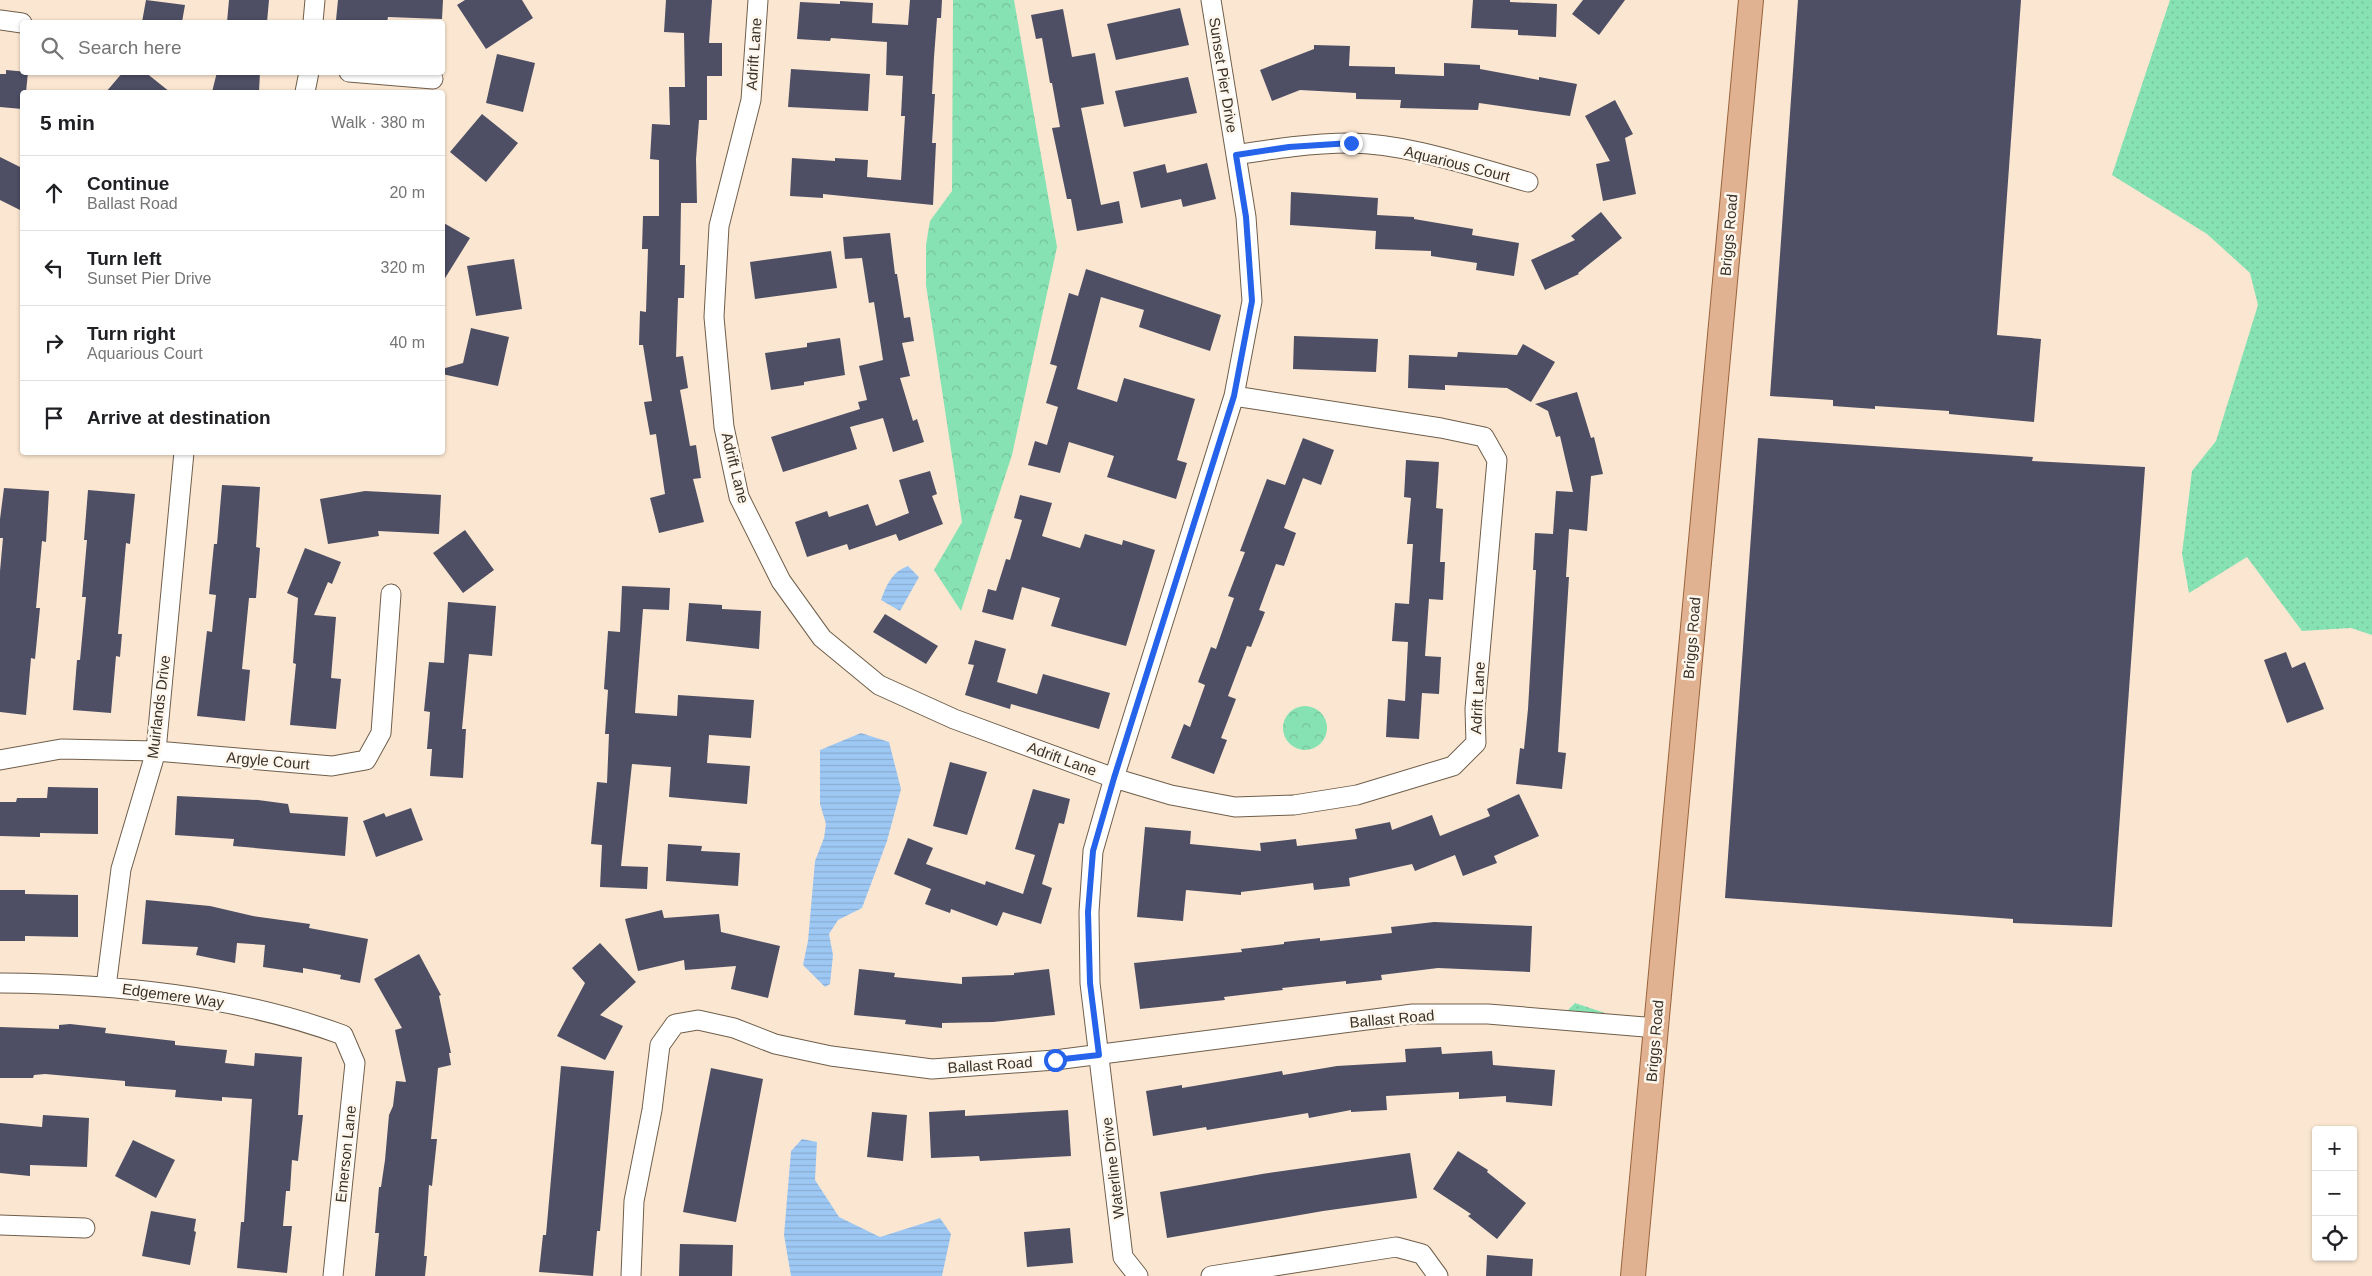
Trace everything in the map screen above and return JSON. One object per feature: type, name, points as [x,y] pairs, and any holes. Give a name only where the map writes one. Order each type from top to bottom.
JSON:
[{"type":"main road","name":"Briggs Road","points":[[1633,1276],[1751,0]]},
{"type":"street","points":[[313,20],[315,0]]},
{"type":"street","name":"Adrift Lane","points":[[758,0],[751,100],[719,226],[714,317],[724,427],[739,497],[781,580],[822,638],[879,685],[954,719],[1114,778],[1170,795],[1235,807],[1294,805],[1357,795],[1453,766],[1476,743],[1475,709],[1497,460],[1484,437],[1441,428],[1234,396]]},
{"type":"street","name":"Sunset Pier Drive","points":[[1099,1055],[1090,983],[1088,912],[1093,851],[1114,778],[1234,396],[1252,301],[1246,217],[1212,0]]},
{"type":"street","points":[[0,20],[20,23]]},
{"type":"street","points":[[305,90],[308,75]]},
{"type":"street","points":[[385,75],[433,79]]},
{"type":"street","name":"Aquarious Court","points":[[1236,155],[1289,147],[1351,143],[1415,151],[1528,182]]},
{"type":"street","name":"Muirlands Drive","points":[[106,987],[121,869],[156,751],[184,455]]},
{"type":"street","name":"Argyle Court","points":[[0,760],[61,749],[156,751],[332,766],[366,760],[381,733],[391,594]]},
{"type":"street","name":"Edgemere Way","points":[[0,983],[106,987],[194,996],[308,1022],[343,1034]]},
{"type":"street","name":"Ballast Road","points":[[631,1276],[634,1201],[652,1110],[660,1046],[675,1024],[698,1020],[734,1028],[784,1046],[832,1056],[932,1069],[1004,1065],[1099,1055],[1412,1014],[1488,1014],[1657,1028]]},
{"type":"street","name":"Emerson Lane","points":[[333,1276],[355,1063],[343,1034]]},
{"type":"street","name":"Waterline Drive","points":[[1099,1055],[1124,1257],[1138,1276]]},
{"type":"street","points":[[0,1225],[85,1228]]},
{"type":"street","points":[[1211,1276],[1396,1248],[1422,1254],[1438,1276]]},
{"type":"green space","points":[[953,0],[1014,0],[1057,247],[1012,455],[961,611],[934,570],[962,522],[926,285],[926,245],[930,221],[952,191]]},
{"type":"green space","points":[[2170,0],[2372,0],[2372,635],[2351,628],[2302,631],[2247,557],[2189,593],[2182,554],[2192,471],[2216,441],[2258,305],[2250,273],[2207,234],[2112,175]]},
{"type":"green space","points":[[1301,706],[1309,706],[1321,712],[1327,728],[1321,744],[1309,750],[1301,750],[1289,744],[1283,732],[1283,724],[1289,712]]},
{"type":"green space","points":[[1575,1003],[1605,1013],[1605,1029],[1569,1028],[1567,1011]]},
{"type":"water","points":[[908,566],[919,577],[900,611],[881,600],[894,575]]},
{"type":"water","points":[[861,733],[889,742],[901,789],[887,841],[862,908],[838,920],[829,934],[833,955],[830,984],[825,987],[803,965],[808,941],[815,861],[824,838],[826,824],[820,804],[820,750]]},
{"type":"water","points":[[802,1139],[817,1142],[815,1180],[839,1217],[880,1237],[940,1218],[951,1234],[942,1276],[791,1276],[784,1235],[791,1151]]},
{"type":"building","points":[[146,0],[185,5],[182,20],[142,20]]},
{"type":"building","points":[[229,0],[269,0],[267,20],[227,20]]},
{"type":"building","points":[[338,0],[443,0],[442,19],[388,17],[387,20],[336,20]]},
{"type":"building","points":[[465,0],[522,0],[533,18],[486,49],[457,5]]},
{"type":"building","points":[[666,0],[712,0],[709,43],[722,43],[722,76],[707,76],[707,120],[699,120],[696,159],[697,203],[681,203],[680,265],[685,265],[684,298],[678,298],[676,357],[683,356],[688,388],[680,390],[690,446],[696,445],[701,478],[693,479],[704,522],[659,533],[650,498],[665,494],[656,434],[650,435],[644,402],[652,401],[643,345],[639,345],[640,311],[646,312],[648,249],[642,249],[643,216],[659,216],[659,160],[650,159],[652,124],[670,125],[669,87],[685,87],[684,33],[664,32]]},
{"type":"building","points":[[910,0],[942,0],[941,18],[937,18],[932,94],[935,94],[932,143],[936,143],[933,205],[823,194],[823,198],[790,196],[792,158],[835,161],[835,158],[868,160],[867,177],[901,180],[905,116],[901,116],[903,76],[886,75],[887,42],[831,38],[830,41],[797,39],[800,2],[840,4],[840,1],[873,3],[872,23],[908,25]]},
{"type":"building","points":[[1473,0],[1510,0],[1510,2],[1557,4],[1556,37],[1518,35],[1518,30],[1471,28]]},
{"type":"building","points":[[1583,0],[1625,0],[1599,35],[1572,14]]},
{"type":"building","points":[[1798,0],[2021,0],[1997,335],[2041,339],[2034,422],[1949,414],[1949,411],[1875,406],[1875,409],[1833,406],[1833,400],[1770,396]]},
{"type":"building","points":[[1180,8],[1189,45],[1116,60],[1107,24]]},
{"type":"building","points":[[1063,9],[1072,57],[1095,53],[1104,104],[1081,108],[1101,205],[1119,201],[1123,223],[1077,231],[1071,199],[1067,199],[1052,128],[1060,127],[1052,83],[1050,83],[1042,38],[1036,39],[1031,15]]},
{"type":"building","points":[[1314,45],[1350,46],[1349,66],[1395,67],[1395,74],[1444,76],[1444,63],[1480,65],[1480,69],[1539,80],[1539,77],[1577,84],[1570,116],[1479,103],[1478,110],[1400,108],[1401,100],[1356,99],[1356,93],[1300,90],[1272,101],[1260,70],[1314,49]]},
{"type":"building","points":[[497,54],[535,63],[523,112],[486,103]]},
{"type":"building","points":[[791,69],[870,74],[868,111],[788,107]]},
{"type":"building","points":[[6,70],[20,71],[20,75],[28,75],[26,90],[20,90],[20,109],[0,107],[0,74],[6,74]]},
{"type":"building","points":[[120,75],[149,75],[168,90],[108,90]]},
{"type":"building","points":[[216,75],[260,75],[259,90],[212,90]]},
{"type":"building","points":[[1188,77],[1197,113],[1124,127],[1115,91]]},
{"type":"building","points":[[1615,100],[1633,134],[1625,138],[1636,194],[1603,201],[1596,164],[1610,161],[1585,116]]},
{"type":"building","points":[[482,114],[518,143],[486,182],[450,152]]},
{"type":"building","points":[[0,157],[20,167],[20,210],[0,200]]},
{"type":"building","points":[[1207,163],[1216,199],[1183,207],[1181,199],[1141,208],[1133,172],[1165,164],[1167,173]]},
{"type":"building","points":[[1291,192],[1378,198],[1377,215],[1414,217],[1414,219],[1473,229],[1472,235],[1519,243],[1514,276],[1476,270],[1477,263],[1431,256],[1431,251],[1375,249],[1376,231],[1290,225]]},
{"type":"building","points":[[1601,212],[1622,238],[1579,274],[1545,290],[1531,260],[1575,240],[1571,236]]},
{"type":"building","points":[[445,224],[470,238],[445,278]]},
{"type":"building","points":[[890,233],[895,274],[897,274],[904,318],[910,317],[914,341],[902,343],[910,376],[900,378],[913,421],[917,419],[924,442],[893,452],[883,418],[850,427],[857,449],[783,472],[771,437],[860,409],[858,402],[867,400],[859,366],[883,360],[874,302],[869,303],[862,258],[845,259],[843,237]]},
{"type":"building","points":[[831,251],[837,288],[755,299],[750,262]]},
{"type":"building","points":[[514,259],[522,309],[476,316],[467,266]]},
{"type":"building","points":[[1086,269],[1221,315],[1210,351],[1139,327],[1144,310],[1101,297],[1077,389],[1117,402],[1124,378],[1195,399],[1177,460],[1187,463],[1176,499],[1107,477],[1114,456],[1069,442],[1060,473],[1028,465],[1035,441],[1047,445],[1058,407],[1046,403],[1057,366],[1050,364],[1069,293],[1078,296]]},
{"type":"building","points":[[471,328],[509,337],[498,386],[445,375],[445,368],[463,363]]},
{"type":"building","points":[[1294,336],[1378,339],[1376,372],[1293,369]]},
{"type":"building","points":[[840,338],[845,375],[804,382],[804,385],[771,390],[765,353],[807,347],[807,343]]},
{"type":"building","points":[[1523,344],[1555,362],[1531,402],[1507,388],[1445,385],[1445,390],[1408,388],[1409,355],[1457,357],[1458,352],[1517,355]]},
{"type":"building","points":[[1577,392],[1591,438],[1594,437],[1603,474],[1591,476],[1587,531],[1569,529],[1566,577],[1569,577],[1558,752],[1566,753],[1562,789],[1516,784],[1520,748],[1524,749],[1528,709],[1536,570],[1533,570],[1535,533],[1553,534],[1556,491],[1573,492],[1560,436],[1556,437],[1548,411],[1535,404]]},
{"type":"building","points":[[1303,438],[1334,450],[1321,485],[1303,478],[1284,528],[1296,533],[1284,566],[1276,564],[1259,610],[1265,612],[1251,647],[1247,646],[1228,696],[1236,699],[1221,738],[1227,740],[1214,774],[1171,758],[1184,724],[1190,727],[1205,685],[1198,682],[1211,647],[1216,649],[1234,598],[1228,596],[1245,552],[1240,551],[1267,479],[1285,485]]},
{"type":"building","points":[[1758,438],[2033,457],[2032,461],[2145,467],[2112,927],[2013,923],[2013,919],[1725,898]]},
{"type":"building","points":[[1406,460],[1439,462],[1436,508],[1443,509],[1440,562],[1445,562],[1443,600],[1429,599],[1425,656],[1441,657],[1439,694],[1422,693],[1419,739],[1386,737],[1388,699],[1405,701],[1408,642],[1392,641],[1395,603],[1409,604],[1413,544],[1407,544],[1411,498],[1404,497]]},
{"type":"building","points":[[930,471],[937,494],[932,496],[943,524],[899,541],[896,534],[849,550],[847,544],[807,557],[795,522],[827,511],[829,517],[868,504],[876,526],[909,513],[899,480]]},
{"type":"building","points":[[222,485],[260,487],[256,547],[260,548],[256,598],[249,598],[242,669],[250,670],[245,721],[197,716],[207,631],[212,632],[216,595],[209,594],[214,544],[217,544]]},
{"type":"building","points":[[4,488],[49,491],[46,542],[42,541],[36,608],[40,608],[35,659],[31,658],[26,715],[0,712],[0,571],[3,538],[0,538],[0,519]]},
{"type":"building","points":[[88,490],[135,494],[130,544],[126,543],[118,634],[122,634],[120,657],[116,656],[111,713],[73,710],[77,660],[80,660],[86,597],[82,597],[87,540],[84,540]]},
{"type":"building","points":[[365,491],[441,495],[439,534],[378,531],[379,536],[328,544],[320,499]]},
{"type":"building","points":[[1020,495],[1052,503],[1042,536],[1080,548],[1085,534],[1122,545],[1123,540],[1155,550],[1126,646],[1051,626],[1060,598],[1022,587],[1013,620],[982,612],[988,589],[996,591],[1006,559],[1010,560],[1022,520],[1014,518]]},
{"type":"building","points":[[465,530],[494,570],[463,593],[433,553]]},
{"type":"building","points":[[305,548],[341,562],[332,584],[328,582],[314,615],[336,617],[331,678],[341,679],[336,729],[290,725],[296,664],[293,663],[298,598],[287,593]]},
{"type":"building","points":[[622,586],[670,588],[669,610],[643,609],[635,713],[677,716],[678,695],[754,700],[751,738],[709,735],[707,763],[750,766],[747,804],[669,797],[671,767],[632,764],[621,866],[648,867],[647,889],[600,887],[602,845],[591,844],[597,782],[607,783],[609,734],[605,734],[608,690],[604,689],[608,631],[620,632]]},
{"type":"building","points":[[448,602],[496,606],[492,656],[469,654],[462,729],[466,729],[463,778],[430,776],[432,749],[427,749],[430,712],[424,711],[429,662],[444,663]]},
{"type":"building","points":[[689,603],[722,605],[722,609],[761,611],[759,649],[686,641]]},
{"type":"building","points":[[885,614],[938,646],[926,664],[873,632]]},
{"type":"building","points":[[975,640],[1006,649],[997,682],[1037,694],[1043,674],[1110,693],[1099,729],[1011,704],[1010,709],[965,695],[974,665],[968,664]]},
{"type":"building","points":[[2286,652],[2292,668],[2305,662],[2324,709],[2287,723],[2264,660]]},
{"type":"building","points":[[950,762],[987,772],[967,835],[933,826]]},
{"type":"building","points":[[48,787],[98,788],[98,834],[40,833],[40,837],[0,836],[0,802],[16,802],[17,798],[47,798]]},
{"type":"building","points":[[1033,789],[1070,799],[1064,824],[1059,823],[1042,884],[1052,888],[1041,924],[1003,912],[997,926],[951,909],[950,913],[925,904],[931,889],[894,874],[908,838],[933,848],[926,864],[985,885],[986,881],[1023,894],[1035,855],[1015,849]]},
{"type":"building","points":[[1519,794],[1539,836],[1494,856],[1497,863],[1463,876],[1455,855],[1415,871],[1412,864],[1349,878],[1350,886],[1314,890],[1313,883],[1241,892],[1241,895],[1186,890],[1183,921],[1137,917],[1145,827],[1191,831],[1190,844],[1261,851],[1260,843],[1296,839],[1297,846],[1357,839],[1355,829],[1390,822],[1392,830],[1432,815],[1440,836],[1490,816],[1487,809]]},
{"type":"building","points":[[177,796],[258,800],[288,804],[290,813],[348,817],[345,856],[233,846],[234,839],[175,835]]},
{"type":"building","points":[[411,808],[423,840],[376,857],[363,821],[384,813],[386,817]]},
{"type":"building","points":[[668,844],[702,846],[701,851],[740,853],[738,886],[666,881]]},
{"type":"building","points":[[0,890],[25,890],[25,894],[78,895],[78,937],[25,936],[25,941],[0,941]]},
{"type":"building","points":[[146,900],[210,906],[253,916],[310,924],[309,928],[368,939],[360,983],[340,979],[341,975],[303,968],[303,973],[263,967],[265,945],[237,943],[235,963],[196,955],[198,947],[142,944]]},
{"type":"building","points":[[662,910],[664,918],[719,914],[721,932],[780,946],[768,998],[731,989],[736,966],[685,970],[684,960],[638,971],[625,919]]},
{"type":"building","points":[[1434,922],[1532,926],[1530,972],[1438,968],[1381,975],[1382,980],[1346,984],[1346,981],[1282,988],[1283,990],[1224,997],[1225,1000],[1140,1009],[1134,963],[1242,952],[1241,949],[1284,944],[1284,942],[1320,938],[1320,941],[1392,933],[1391,927]]},
{"type":"building","points":[[600,943],[636,982],[600,1015],[623,1026],[605,1060],[557,1036],[585,983],[572,968]]},
{"type":"building","points":[[419,954],[441,995],[439,996],[451,1053],[449,1053],[451,1065],[438,1068],[431,1139],[437,1139],[432,1186],[429,1185],[424,1256],[427,1256],[425,1276],[375,1276],[379,1233],[375,1233],[379,1187],[381,1187],[385,1160],[389,1115],[393,1106],[396,1081],[406,1082],[395,1030],[402,1028],[374,979]]},
{"type":"building","points":[[859,969],[895,973],[894,977],[962,984],[962,977],[1014,975],[1014,973],[1049,969],[1055,1015],[993,1022],[942,1023],[942,1028],[905,1024],[906,1020],[854,1015]]},
{"type":"building","points":[[70,1024],[106,1028],[105,1033],[175,1041],[175,1045],[227,1050],[225,1063],[254,1066],[255,1053],[302,1057],[298,1115],[303,1115],[298,1161],[292,1160],[290,1191],[286,1191],[283,1226],[292,1226],[287,1273],[237,1268],[241,1222],[244,1222],[252,1099],[222,1097],[222,1101],[175,1097],[176,1090],[125,1086],[125,1081],[45,1074],[34,1075],[33,1078],[0,1078],[0,1027],[59,1029],[59,1025]]},
{"type":"building","points":[[1441,1047],[1442,1054],[1492,1051],[1493,1065],[1555,1070],[1552,1106],[1506,1102],[1506,1096],[1459,1099],[1459,1092],[1386,1096],[1387,1110],[1351,1112],[1351,1110],[1309,1118],[1308,1113],[1207,1130],[1206,1127],[1153,1136],[1146,1091],[1182,1085],[1182,1088],[1282,1071],[1283,1075],[1337,1066],[1406,1062],[1405,1049]]},
{"type":"building","points":[[561,1066],[614,1071],[600,1231],[597,1231],[593,1276],[539,1272],[543,1235],[546,1235]]},
{"type":"building","points":[[711,1068],[763,1079],[736,1222],[683,1212]]},
{"type":"building","points":[[965,1110],[965,1116],[1068,1110],[1071,1156],[980,1161],[979,1156],[931,1158],[929,1112]]},
{"type":"building","points":[[872,1112],[907,1115],[903,1161],[867,1157]]},
{"type":"building","points":[[43,1115],[89,1118],[87,1167],[30,1165],[30,1176],[0,1173],[0,1123],[42,1127]]},
{"type":"building","points":[[133,1140],[175,1160],[156,1198],[115,1176]]},
{"type":"building","points":[[1458,1151],[1488,1170],[1487,1172],[1526,1203],[1497,1239],[1468,1216],[1471,1214],[1433,1189]]},
{"type":"building","points":[[1410,1153],[1417,1198],[1323,1211],[1167,1238],[1160,1192],[1262,1174]]},
{"type":"building","points":[[151,1211],[196,1219],[194,1231],[196,1232],[190,1265],[142,1256]]},
{"type":"building","points":[[1070,1228],[1073,1263],[1027,1267],[1024,1232]]},
{"type":"building","points":[[680,1244],[733,1245],[732,1276],[679,1276]]},
{"type":"building","points":[[1487,1255],[1533,1259],[1532,1276],[1486,1276]]},
{"type":"route","points":[[1055,1060],[1099,1055],[1090,983],[1088,912],[1093,851],[1114,778],[1234,396],[1252,301],[1246,217],[1236,155],[1289,147],[1351,143]]}]
